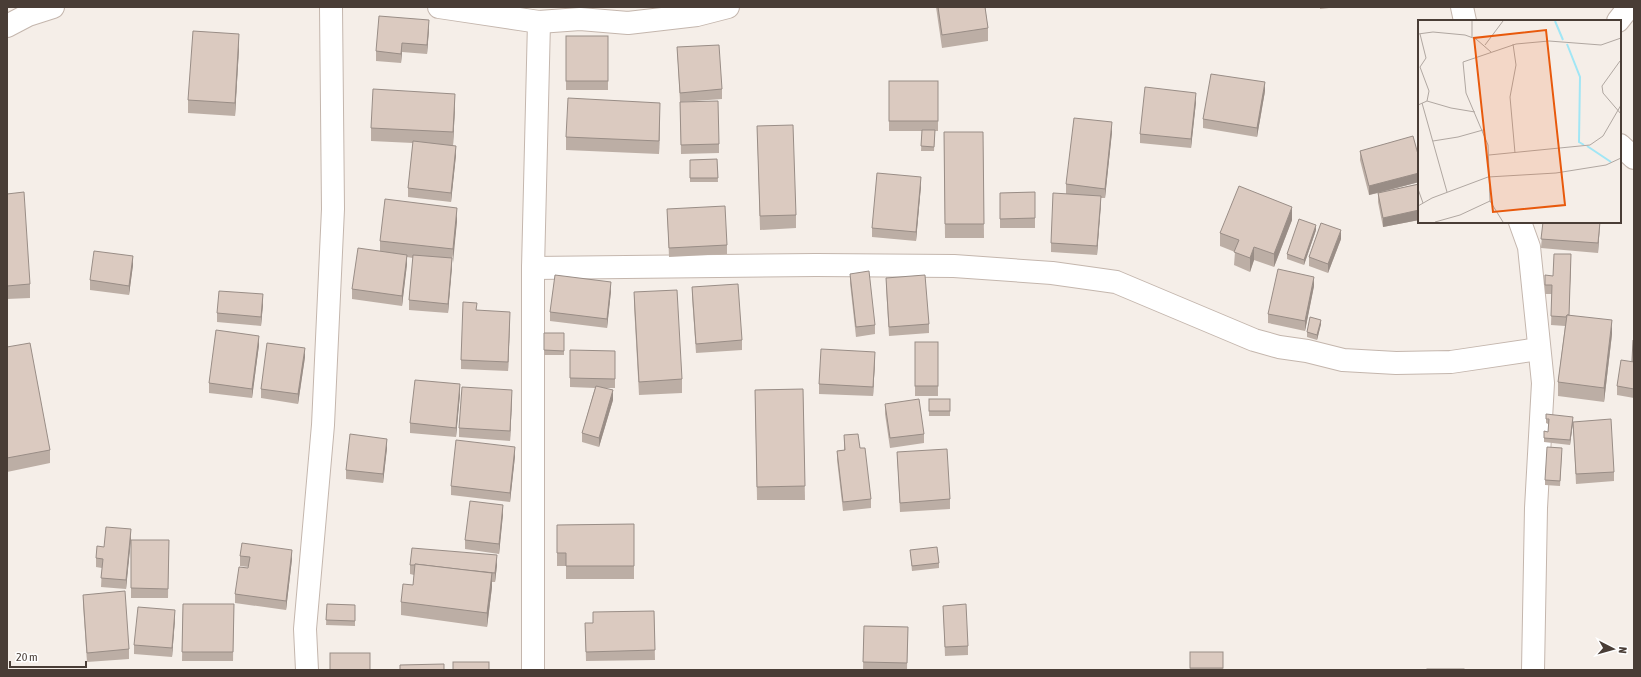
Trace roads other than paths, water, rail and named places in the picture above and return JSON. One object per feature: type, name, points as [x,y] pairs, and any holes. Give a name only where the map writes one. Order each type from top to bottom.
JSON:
[{"type":"street","points":[[7,26],[28,15],[53,7]]},
{"type":"street","points":[[308,670],[305,629],[323,425],[333,209],[331,7]]},
{"type":"street","points":[[439,7],[539,22],[580,20],[628,23],[697,15],[728,7]]},
{"type":"street","points":[[1462,7],[1465,20]]},
{"type":"street","points":[[1619,20],[1629,7]]},
{"type":"street","points":[[533,670],[533,268],[539,22]]},
{"type":"street","points":[[1621,146],[1634,158]]},
{"type":"street","points":[[1520,223],[1529,248],[1543,384],[1536,508],[1533,670]]},
{"type":"street","points":[[533,268],[816,265],[954,266],[1052,274],[1116,282],[1254,340],[1279,347],[1307,351],[1343,360],[1396,363],[1450,362],[1539,350]]}]
